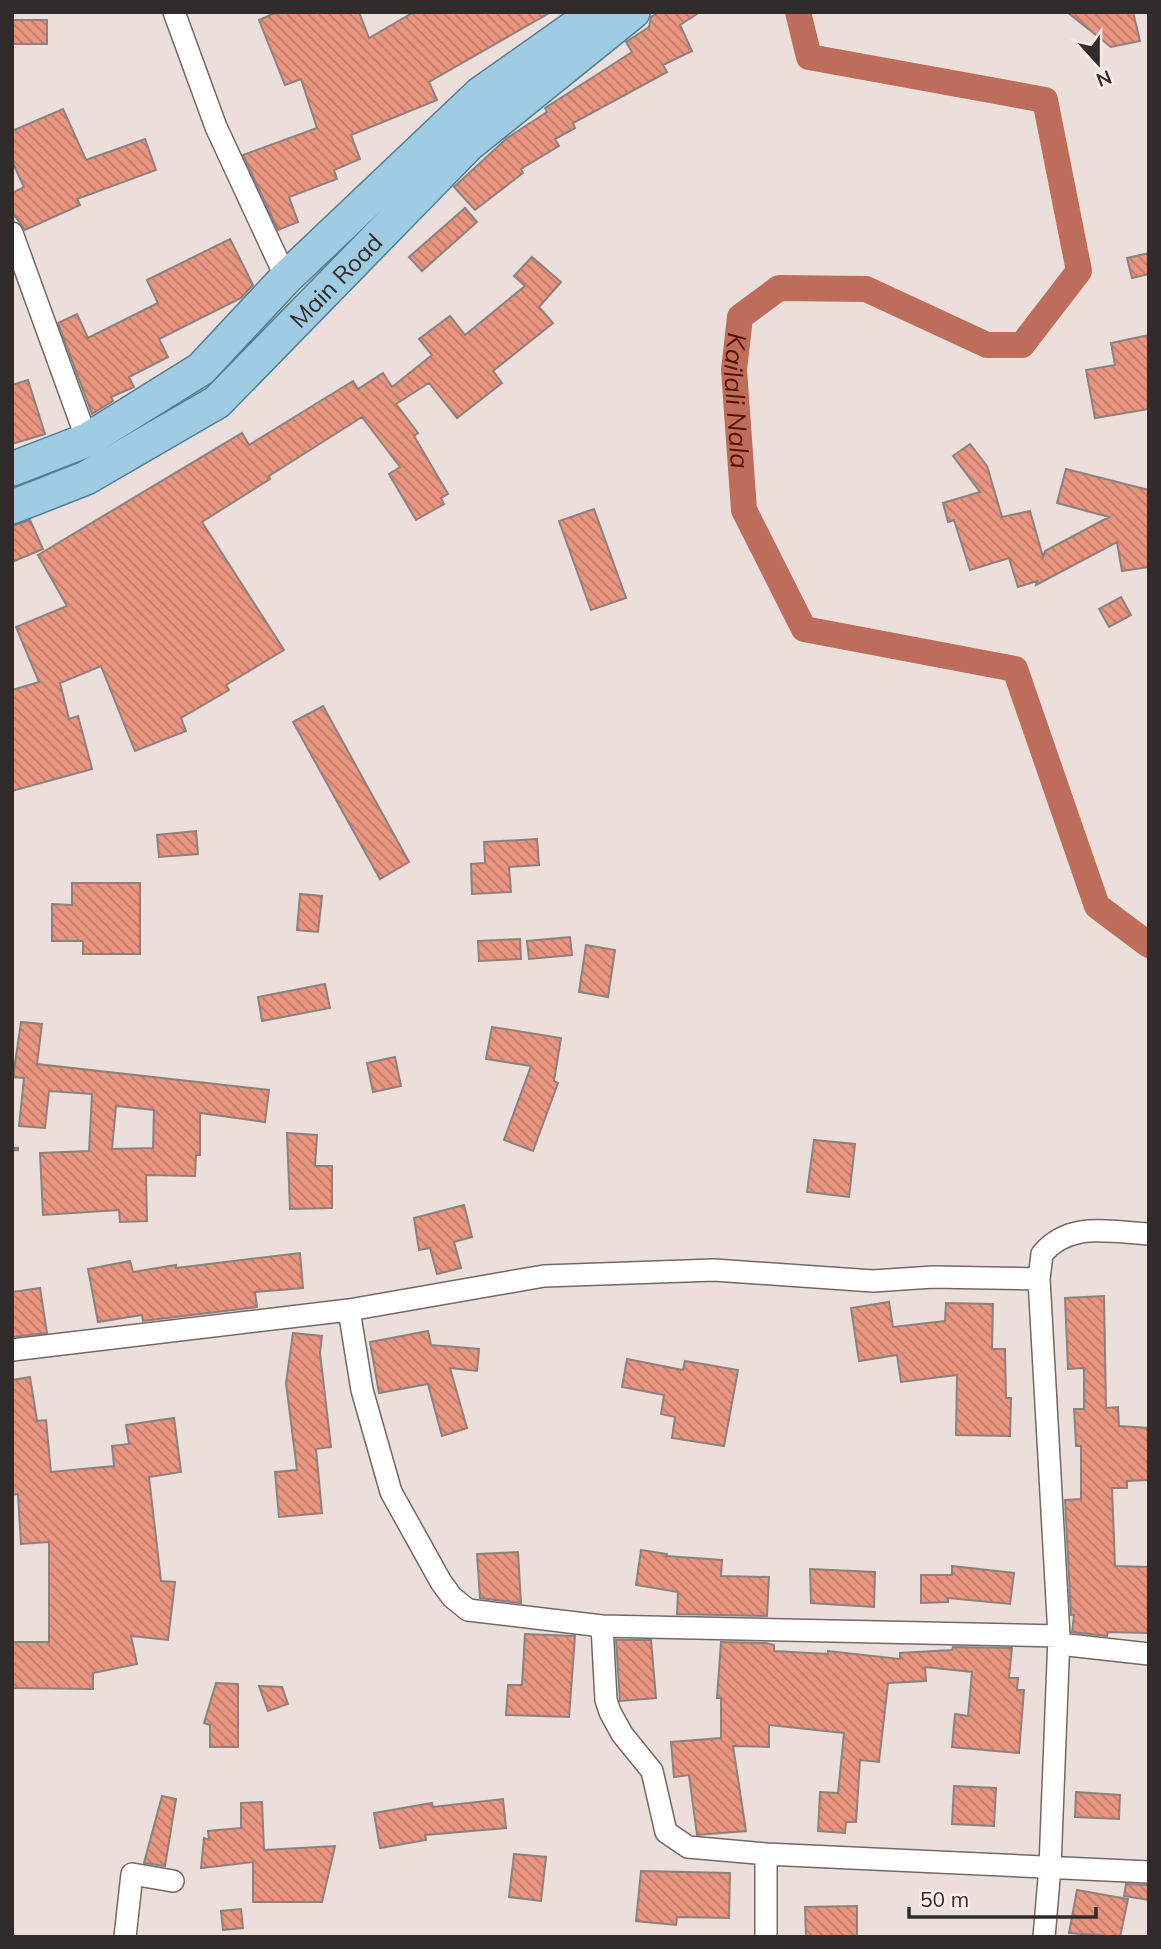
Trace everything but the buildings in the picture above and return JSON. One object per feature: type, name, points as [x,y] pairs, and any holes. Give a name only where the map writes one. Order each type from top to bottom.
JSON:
[{"type":"main road","name":"Main Road","points":[[12,469],[88,440],[201,369],[286,278],[480,94],[596,12]]},
{"type":"main road","name":"Main Road","points":[[12,506],[86,478],[217,402],[468,145],[633,12]]},
{"type":"street","points":[[174,12],[216,127],[286,278]]},
{"type":"street","points":[[12,233],[88,440]]},
{"type":"street","points":[[1044,1937],[1050,1867],[1059,1640],[1039,1279],[1042,1254],[1062,1235],[1082,1231],[1149,1234]]},
{"type":"street","points":[[12,1350],[349,1310],[544,1276],[715,1270],[873,1281],[933,1278],[1039,1279]]},
{"type":"street","points":[[349,1310],[362,1390],[391,1492],[452,1597],[468,1610],[603,1626],[1059,1640],[1149,1654]]},
{"type":"street","points":[[603,1626],[606,1700],[610,1712],[622,1734],[652,1771],[666,1832],[688,1847],[766,1854],[1149,1872]]},
{"type":"street","points":[[766,1854],[766,1937]]},
{"type":"street","points":[[125,1937],[132,1874],[173,1881]]},
{"type":"path","points":[[12,1149],[20,1149]]},
{"type":"waterway","name":"Kailali Nala","points":[[798,12],[809,57],[1045,100],[1079,271],[1022,345],[987,345],[866,289],[779,288],[740,317],[734,370],[744,510],[804,629],[1015,669],[1097,906],[1149,945]]}]
